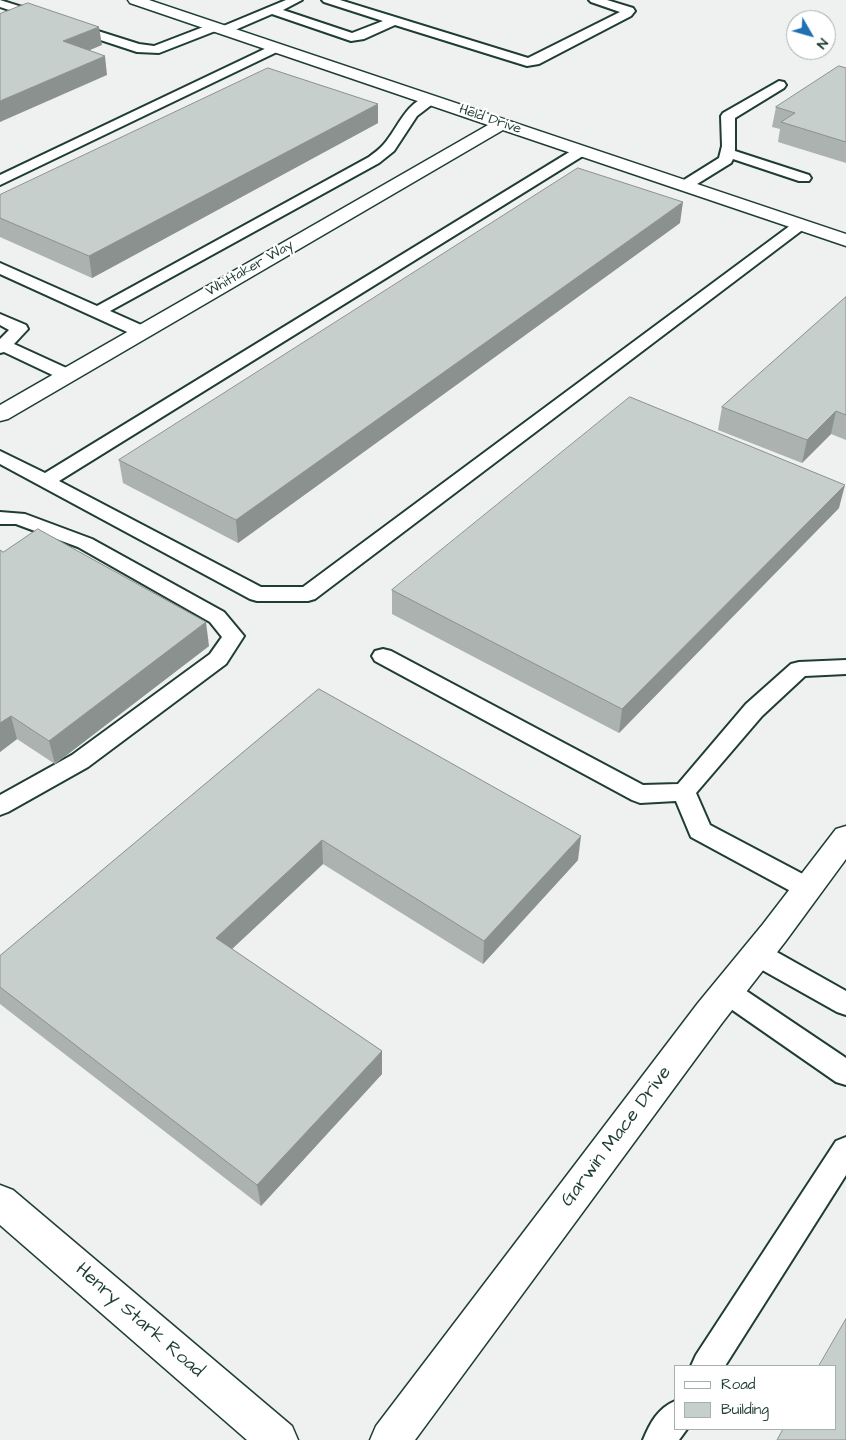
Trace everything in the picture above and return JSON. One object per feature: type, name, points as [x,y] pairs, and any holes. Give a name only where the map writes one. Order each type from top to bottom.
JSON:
[{"type":"street","name":"Held Drive","points":[[135,0],[846,240]]},
{"type":"street","name":"Whittaker Way","points":[[0,414],[501,124]]},
{"type":"street","name":"Garwin Mace Drive","points":[[390,1440],[846,837]]},
{"type":"street","name":"Henry Stark Road","points":[[0,1202],[278,1440]]},
{"type":"lane","points":[[0,3],[137,48],[155,50],[220,29],[296,0]]},
{"type":"lane","points":[[328,0],[527,62],[535,61],[628,11],[595,0]]},
{"type":"lane","points":[[0,16],[19,9]]},
{"type":"lane","points":[[272,10],[351,37],[360,36],[394,21]]},
{"type":"lane","points":[[0,181],[275,48]]},
{"type":"lane","points":[[684,186],[726,160],[728,153],[728,116],[779,85]]},
{"type":"lane","points":[[97,312],[374,160],[389,148],[412,113],[429,100]]},
{"type":"lane","points":[[45,481],[581,151]]},
{"type":"lane","points":[[728,153],[804,178]]},
{"type":"lane","points":[[0,457],[256,594],[308,594],[800,225]]},
{"type":"lane","points":[[0,268],[142,332]]},
{"type":"lane","points":[[0,319],[20,329],[2,347],[66,375]]},
{"type":"lane","points":[[0,518],[18,518],[85,543],[217,617],[233,636],[218,659],[80,761],[0,806]]},
{"type":"lane","points":[[383,656],[640,794],[684,792],[754,710],[799,669],[846,666]]},
{"type":"lane","points":[[684,792],[700,831],[807,888]]},
{"type":"lane","points":[[757,954],[846,1004]]},
{"type":"lane","points":[[727,992],[846,1073]]},
{"type":"lane","points":[[708,1365],[846,1150]]},
{"type":"lane","points":[[660,1440],[674,1418]]},
{"type":"shaded area","points":[[0,0],[846,0],[846,1440],[0,1440]]},
{"type":"building","points":[[28,3],[99,27],[63,41],[105,56],[0,101],[0,14]]},
{"type":"building","points":[[839,66],[846,68],[846,142],[781,122],[795,113],[776,107]]},
{"type":"building","points":[[268,68],[378,104],[89,256],[0,218],[0,195]]},
{"type":"building","points":[[578,168],[683,202],[236,520],[119,460]]},
{"type":"building","points":[[846,297],[846,415],[836,411],[807,440],[722,407]]},
{"type":"building","points":[[630,397],[845,485],[622,709],[392,590]]},
{"type":"building","points":[[38,529],[206,622],[49,741],[11,716],[0,723],[0,550],[3,552]]},
{"type":"building","points":[[319,689],[581,836],[484,941],[322,840],[216,938],[382,1051],[257,1185],[0,987],[0,956]]},
{"type":"building","points":[[846,1319],[846,1440],[777,1440],[782,1430],[836,1430],[836,1365],[820,1365]]}]
